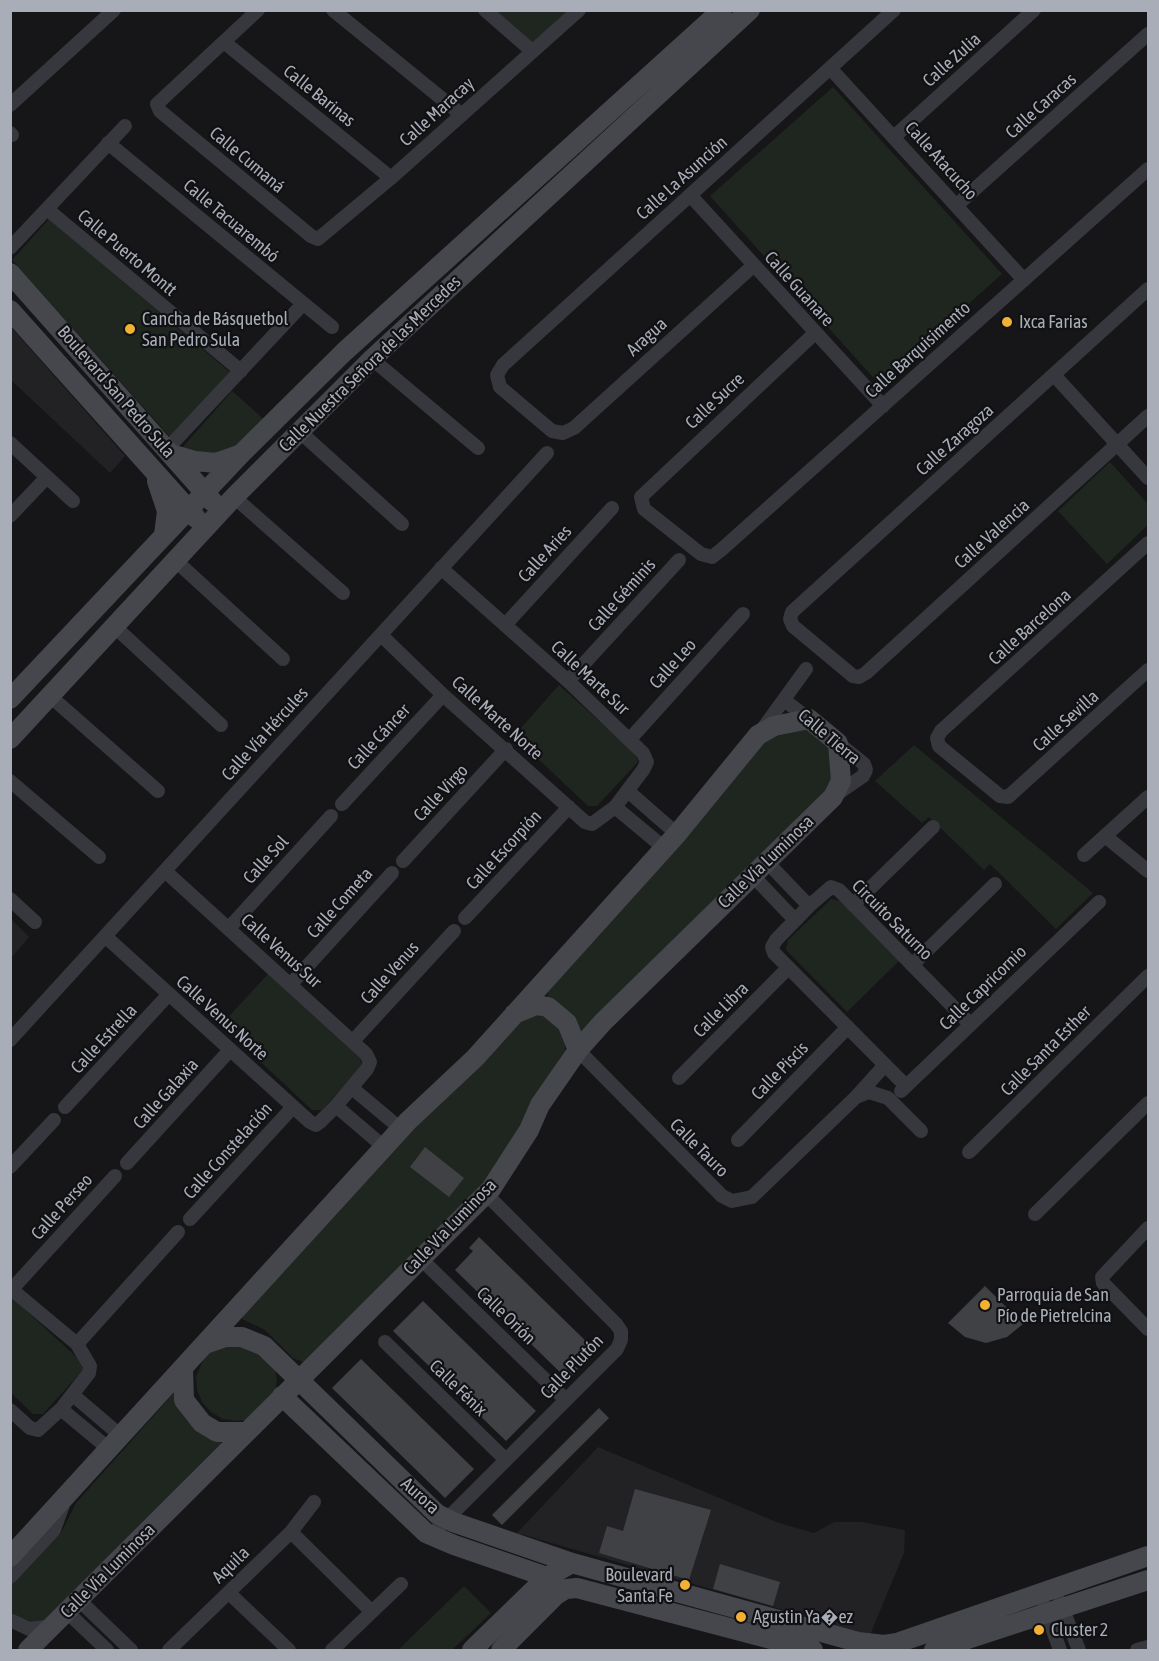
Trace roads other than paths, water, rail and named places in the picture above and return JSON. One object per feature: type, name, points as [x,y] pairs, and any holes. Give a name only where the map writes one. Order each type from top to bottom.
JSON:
[{"type":"street","points":[[10,105],[114,10]]},
{"type":"street","points":[[224,42],[258,10]]},
{"type":"street","points":[[333,10],[462,115]]},
{"type":"street","points":[[485,10],[532,51]]},
{"type":"street","name":"Calle Maracay","points":[[318,239],[391,178],[579,10]]},
{"type":"street","name":"Calle La Asunción","points":[[563,433],[552,431],[500,387],[497,375],[503,365],[894,10]]},
{"type":"street","name":"Calle Zulia","points":[[894,136],[1034,10]]},
{"type":"street","name":"Calle Nuestra Señora de las Mercedes","points":[[10,699],[241,454],[344,352],[735,14]]},
{"type":"street","name":"Calle Nuestra Señora de las Mercedes","points":[[10,739],[227,504],[298,432],[735,14]]},
{"type":"street","name":"Calle Caracas","points":[[957,205],[1149,34]]},
{"type":"street","name":"Calle Cumaná","points":[[224,42],[157,104],[160,111],[311,236],[318,239]]},
{"type":"street","name":"Calle Barinas","points":[[224,42],[391,178]]},
{"type":"street","name":"Calle Atacucho","points":[[830,68],[1024,280]]},
{"type":"street","points":[[10,248],[125,126]]},
{"type":"street","name":"Calle Tacuarembó","points":[[108,143],[332,327]]},
{"type":"street","name":"Calle Barquisimento","points":[[712,557],[1149,169]]},
{"type":"street","name":"Calle Guanare","points":[[690,195],[883,406]]},
{"type":"street","name":"Calle Puerto Montt","points":[[47,209],[241,371]]},
{"type":"street","name":"Aragua","points":[[563,433],[574,428],[754,265]]},
{"type":"street","name":"Boulevard San Pedro Sula","points":[[10,273],[204,493],[227,504]]},
{"type":"street","name":"Calle Zaragoza","points":[[859,677],[853,676],[844,669],[794,626],[790,619],[792,612],[1149,289]]},
{"type":"street","points":[[241,454],[216,464],[195,461],[169,452],[303,304]]},
{"type":"street","name":"Boulevard San Pedro Sula","points":[[10,310],[205,528]]},
{"type":"street","name":"Calle Sucre","points":[[712,557],[701,554],[644,509],[641,497],[815,333]]},
{"type":"street","points":[[344,352],[367,364],[478,448]]},
{"type":"street","points":[[1054,375],[1149,478]]},
{"type":"street","name":"Calle Valencia","points":[[859,677],[1149,416]]},
{"type":"street","points":[[298,432],[402,524]]},
{"type":"street","points":[[10,443],[73,501]]},
{"type":"street","name":"Calle Vía Hércules","points":[[10,1040],[547,453]]},
{"type":"street","points":[[153,470],[167,511],[164,536]]},
{"type":"street","points":[[10,516],[47,477]]},
{"type":"street","points":[[227,504],[343,593]]},
{"type":"street","name":"Calle Aries","points":[[505,625],[612,508]]},
{"type":"street","name":"Calle Barcelona","points":[[1008,797],[1000,796],[939,746],[937,738],[941,731],[1149,543]]},
{"type":"street","name":"Calle Géminis","points":[[568,681],[679,560]]},
{"type":"street","points":[[176,561],[283,659]]},
{"type":"street","name":"Calle Marte Sur","points":[[441,568],[568,681],[643,753],[647,762],[628,792],[615,807],[592,824]]},
{"type":"street","name":"Calle Leo","points":[[630,739],[743,614]]},
{"type":"street","points":[[115,627],[221,725]]},
{"type":"street","name":"Calle Marte Norte","points":[[381,634],[442,694],[585,822],[592,824]]},
{"type":"street","points":[[10,1557],[384,1147],[475,1058],[670,841],[758,735],[806,669]]},
{"type":"street","name":"Calle Sevilla","points":[[1008,797],[1149,670]]},
{"type":"street","name":"Calle Cáncer","points":[[342,804],[442,694]]},
{"type":"street","points":[[50,696],[158,790]]},
{"type":"street","name":"Calle Tierra","points":[[784,700],[838,743]]},
{"type":"street","points":[[758,735],[774,726],[809,719]]},
{"type":"street","name":"Calle Vía Luminosa","points":[[28,1650],[68,1613],[246,1432],[486,1194],[529,1130],[551,1086],[578,1050],[603,1022],[832,797],[841,781],[838,743]]},
{"type":"street","name":"Calle Virgo","points":[[404,861],[506,749]]},
{"type":"street","points":[[10,781],[99,857]]},
{"type":"street","points":[[628,792],[670,841]]},
{"type":"street","points":[[1084,855],[1149,797]]},
{"type":"street","name":"Calle Escorpión","points":[[465,918],[569,807]]},
{"type":"street","points":[[615,807],[670,841]]},
{"type":"street","name":"Calle Sol","points":[[229,928],[331,816]]},
{"type":"street","points":[[854,905],[933,827]]},
{"type":"street","points":[[1104,836],[1149,871]]},
{"type":"street","points":[[767,862],[809,906]]},
{"type":"street","name":"Calle Venus Sur","points":[[165,871],[353,1041],[370,1062],[352,1088]]},
{"type":"street","name":"Calle Cometa","points":[[291,984],[392,873]]},
{"type":"street","points":[[753,876],[795,920]]},
{"type":"street","points":[[912,965],[995,884]]},
{"type":"street","name":"Circuito Saturno","points":[[906,1086],[774,953],[772,947],[809,906],[831,887],[839,890],[970,1024]]},
{"type":"street","points":[[10,898],[36,922]]},
{"type":"street","name":"Calle Capricornio","points":[[891,1100],[1100,902]]},
{"type":"street","name":"Calle Venus","points":[[353,1041],[454,931]]},
{"type":"street","name":"Calle Venus Norte","points":[[105,936],[293,1107],[316,1125],[336,1106]]},
{"type":"street","name":"Calle Libra","points":[[679,1078],[789,968]]},
{"type":"street","name":"Calle Santa Esther","points":[[969,1152],[1146,982]]},
{"type":"street","name":"Calle Estrella","points":[[65,1107],[168,994]]},
{"type":"street","points":[[513,1014],[536,1005],[548,1007],[567,1023],[578,1050]]},
{"type":"street","name":"Calle Piscis","points":[[738,1140],[848,1027]]},
{"type":"street","name":"Calle Galaxia","points":[[127,1163],[230,1050]]},
{"type":"street","name":"Calle Tauro","points":[[578,1050],[722,1196],[732,1201],[752,1197],[856,1097],[885,1065]]},
{"type":"street","points":[[384,1147],[336,1106],[352,1088],[401,1129]]},
{"type":"street","points":[[856,1097],[869,1092],[891,1100],[921,1131]]},
{"type":"street","points":[[1035,1214],[1149,1103]]},
{"type":"street","name":"Calle Constelación","points":[[190,1219],[293,1107]]},
{"type":"street","points":[[10,1167],[54,1120]]},
{"type":"street","name":"Calle Perseo","points":[[11,1289],[115,1176]]},
{"type":"street","name":"Calle Plutón","points":[[431,1535],[617,1349],[621,1340],[621,1331],[486,1194]]},
{"type":"street","points":[[1149,1228],[1102,1277],[1103,1283],[1149,1329]]},
{"type":"street","points":[[76,1344],[178,1232]]},
{"type":"street","name":"Calle Orión","points":[[421,1259],[566,1400]]},
{"type":"street","points":[[11,1289],[76,1344],[90,1366],[89,1373],[73,1395],[38,1430],[30,1428],[12,1413]]},
{"type":"street","points":[[204,1344],[225,1337],[252,1339],[272,1353],[298,1381]]},
{"type":"street","name":"Calle Fénix","points":[[385,1342],[506,1460]]},
{"type":"street","points":[[183,1368],[184,1400],[202,1424],[217,1432],[246,1432]]},
{"type":"street","name":"Aurora","points":[[298,1381],[430,1508],[447,1519],[572,1563]]},
{"type":"street","points":[[73,1395],[115,1442]]},
{"type":"street","name":"Aurora","points":[[282,1396],[431,1535],[547,1577]]},
{"type":"street","points":[[61,1409],[115,1442]]},
{"type":"street","points":[[10,1577],[54,1530],[67,1495]]},
{"type":"street","name":"Aquila","points":[[169,1650],[291,1532],[314,1502]]},
{"type":"street","points":[[291,1532],[371,1611]]},
{"type":"street","points":[[472,1650],[547,1577],[572,1563],[858,1642],[884,1645],[897,1643],[1149,1557]]},
{"type":"street","points":[[934,1650],[1149,1580]]},
{"type":"street","points":[[332,1650],[401,1584]]},
{"type":"street","points":[[501,1650],[556,1595],[566,1588],[577,1588],[813,1650]]},
{"type":"street","points":[[1048,1591],[1054,1611],[1060,1650]]},
{"type":"street","points":[[229,1593],[289,1650]]},
{"type":"street","points":[[1054,1611],[1079,1650]]},
{"type":"street","points":[[10,1620],[29,1629],[68,1613]]},
{"type":"street","points":[[68,1613],[107,1650]]},
{"type":"street","points":[[68,1613],[131,1650]]},
{"type":"place","name":"Ixca Farias","points":[[1007,322]]},
{"type":"place","name":"Cancha de Básquetbol San Pedro Sula","points":[[130,329]]},
{"type":"place","name":"Parroquia de San Pío de Pietrelcina","points":[[985,1305]]},
{"type":"place","name":"Boulevard Santa Fe","points":[[685,1585]]},
{"type":"place","name":"Agustin Ya�ez","points":[[741,1617]]},
{"type":"place","name":"Cluster 2","points":[[1039,1630]]}]
